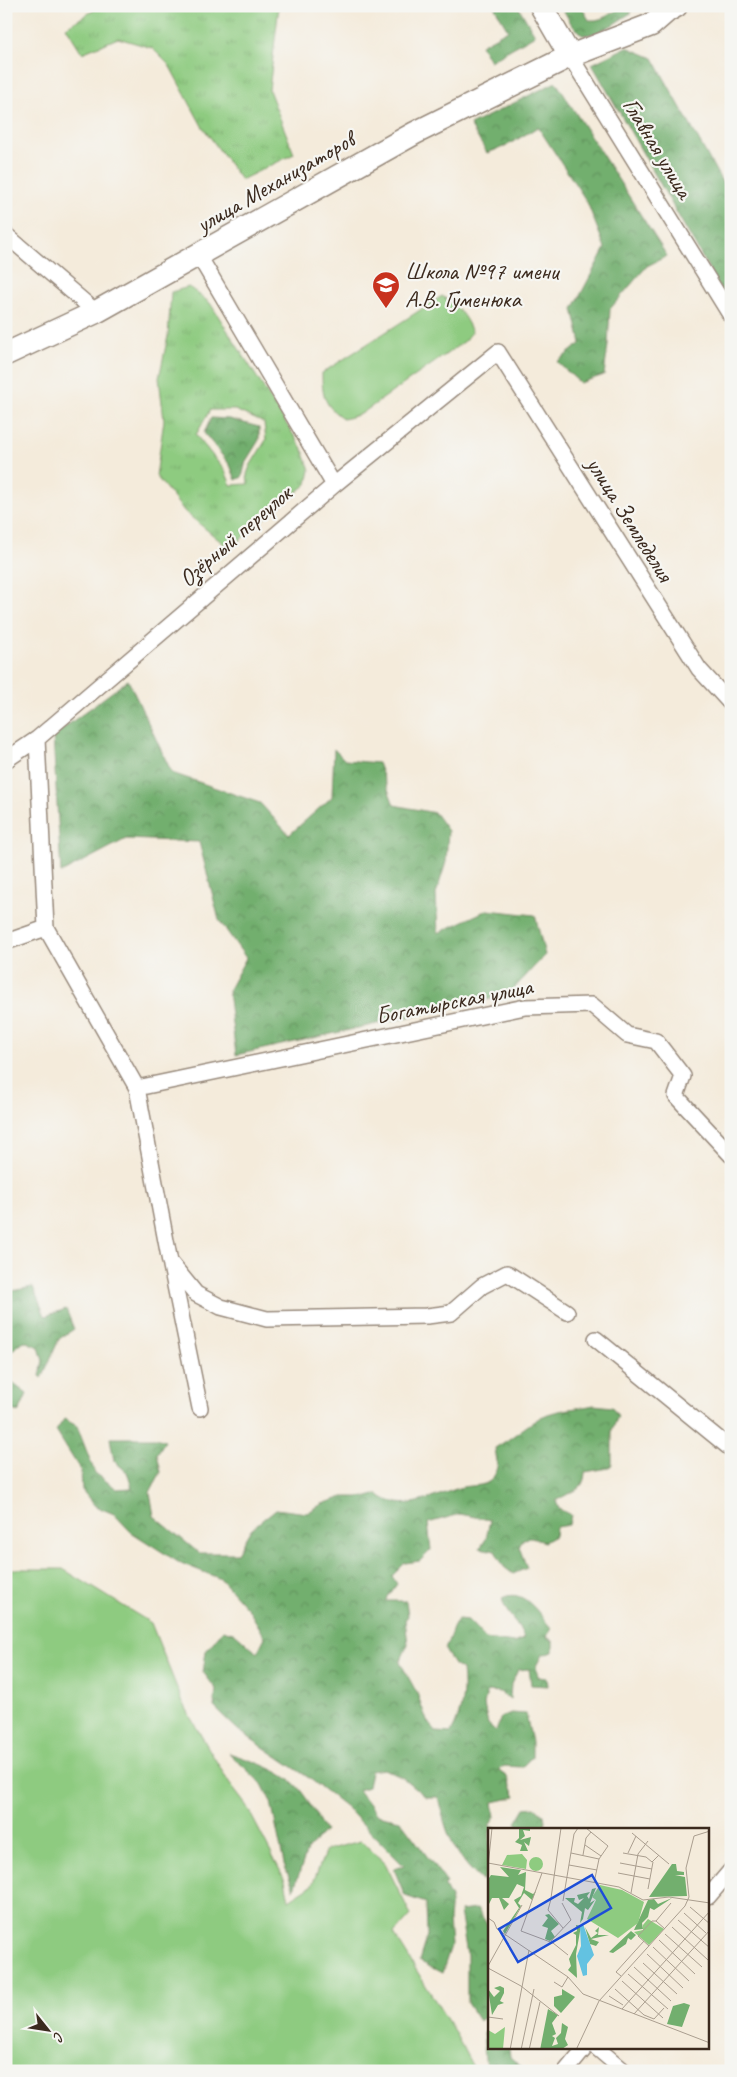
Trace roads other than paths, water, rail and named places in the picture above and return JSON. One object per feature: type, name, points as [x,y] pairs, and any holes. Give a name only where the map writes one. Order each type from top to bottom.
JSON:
[{"type":"street","name":"Главная улица","points":[[541,6],[731,316]]},
{"type":"street","points":[[570,56],[651,24],[676,6]]},
{"type":"street","name":"улица Механизаторов","points":[[6,354],[96,312],[415,134],[570,56]]},
{"type":"street","points":[[6,235],[96,312]]},
{"type":"street","points":[[199,256],[334,485]]},
{"type":"street","name":"Озёрный переулок","points":[[6,760],[37,739],[334,485],[498,352]]},
{"type":"street","name":"улица Земледелия","points":[[498,352],[698,669],[731,704]]},
{"type":"street","points":[[37,739],[46,928],[138,1088],[170,1262],[200,1408]]},
{"type":"street","points":[[6,942],[46,928]]},
{"type":"street","name":"Богатырская улица","points":[[138,1088],[525,1006],[592,1005],[627,1035],[656,1041],[682,1076],[676,1096],[731,1155]]},
{"type":"street","points":[[170,1262],[196,1294],[221,1307],[267,1319],[427,1316],[451,1313],[482,1286],[507,1273],[567,1312]]},
{"type":"street","points":[[596,1338],[731,1449]]},
{"type":"street","points":[[710,1896],[731,1870]]},
{"type":"street","points":[[566,2071],[583,2050]]},
{"type":"street","points":[[598,2050],[624,2071]]},
{"type":"place","name":"Школа №97 имени А.В. Гуменюка","points":[[386,309]]}]
